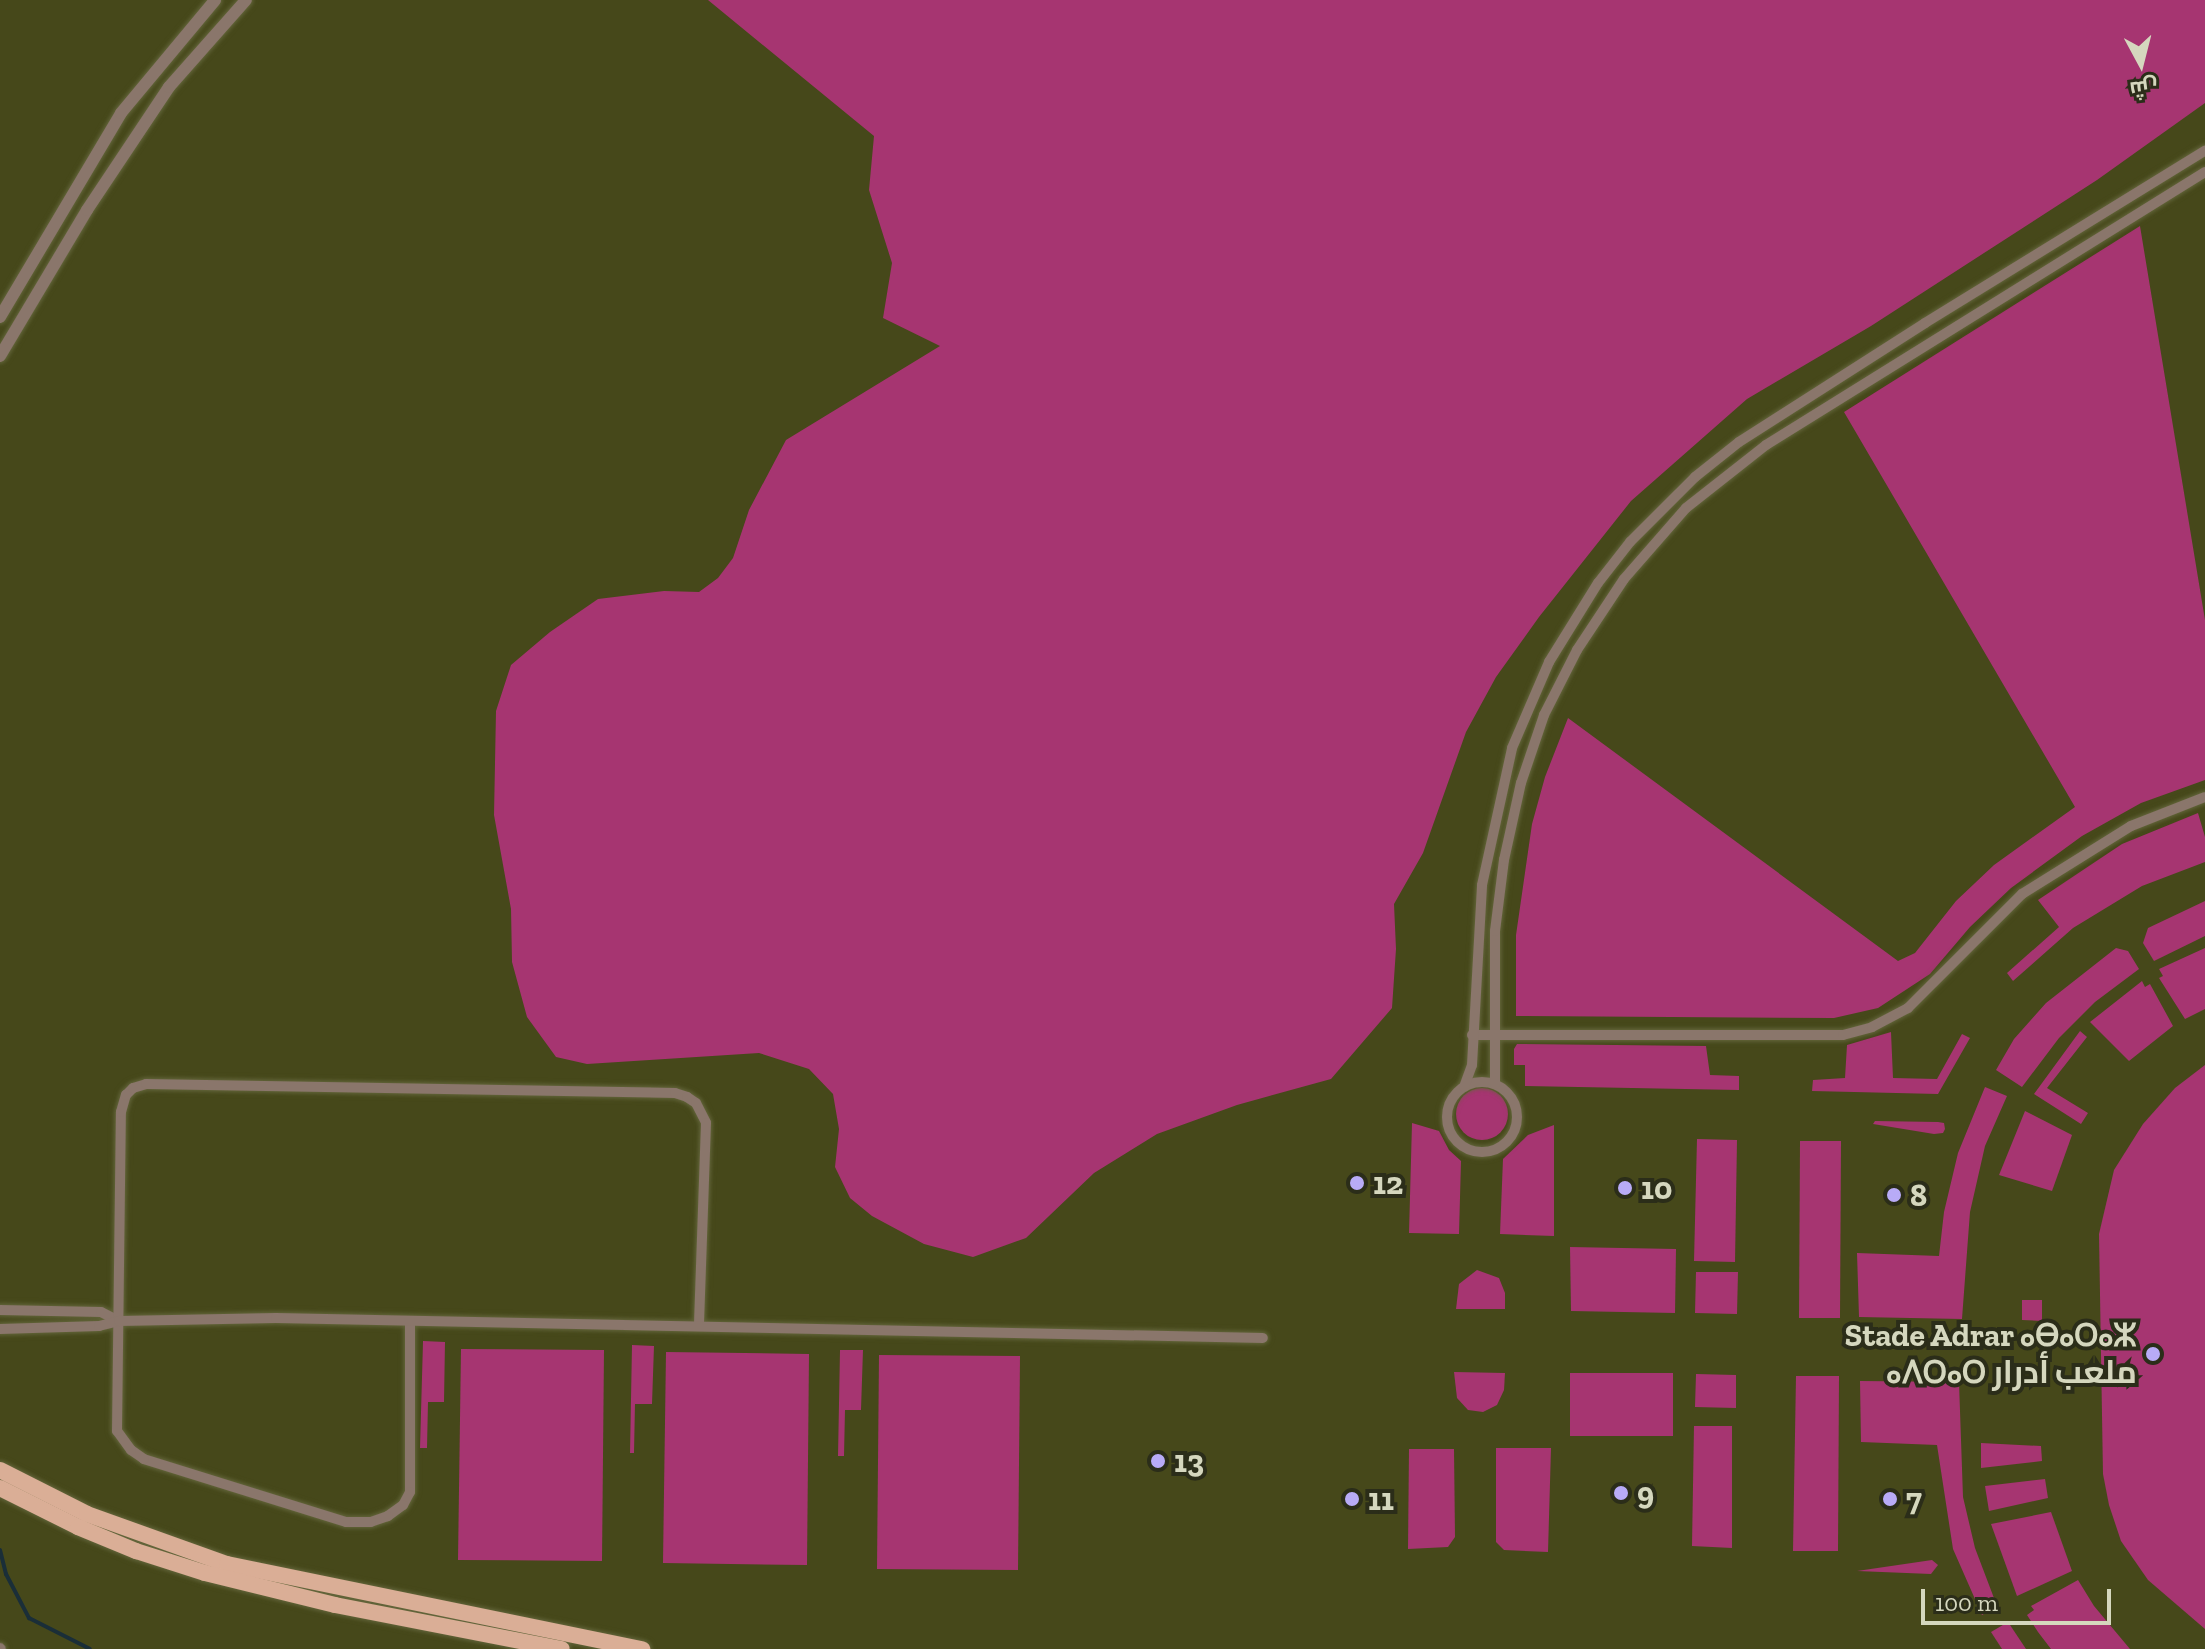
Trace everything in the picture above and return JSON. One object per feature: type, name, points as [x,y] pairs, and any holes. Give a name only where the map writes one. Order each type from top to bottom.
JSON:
[{"type":"highway","points":[[0,1470],[87,1514],[227,1564],[642,1649]]},
{"type":"highway","points":[[0,1488],[92,1533],[205,1573],[335,1605],[562,1649]]},
{"type":"street","points":[[0,317],[121,113],[215,0]]},
{"type":"street","points":[[0,356],[87,210],[169,87],[246,0]]},
{"type":"street","points":[[1464,1087],[1485,1081],[1495,1084],[1515,1103],[1517,1124],[1503,1146],[1482,1153],[1463,1147],[1450,1131],[1447,1111],[1450,1102],[1464,1087],[1472,1065],[1482,885],[1512,748],[1549,662],[1598,583],[1630,542],[1695,477],[1739,442],[1925,323],[2205,151]]},
{"type":"street","points":[[1495,1084],[1495,931],[1504,860],[1521,783],[1544,715],[1577,650],[1624,579],[1686,508],[1766,445],[2205,172]]},
{"type":"street","points":[[1472,1035],[1843,1035],[1872,1027],[1908,1008],[2022,894],[2131,826],[2205,797]]},
{"type":"street","points":[[410,1321],[410,1492],[403,1505],[371,1522],[346,1522],[144,1459],[122,1440],[117,1431],[121,1112],[126,1095],[133,1088],[146,1084],[675,1093],[687,1097],[696,1103],[706,1123],[699,1326]]},
{"type":"street","points":[[0,1310],[101,1312],[119,1321]]},
{"type":"street","points":[[0,1329],[99,1326],[119,1321],[410,1321],[1263,1338]]},
{"type":"shaded area","points":[[708,0],[2205,0],[2205,103],[2097,180],[1871,326],[1747,399],[1631,501],[1496,677],[1466,732],[1423,853],[1394,904],[1396,949],[1392,1008],[1331,1079],[1237,1105],[1157,1134],[1094,1173],[1026,1238],[973,1257],[924,1244],[872,1216],[850,1198],[835,1167],[839,1129],[833,1094],[809,1069],[759,1053],[587,1064],[556,1057],[527,1017],[512,962],[511,909],[494,815],[496,711],[511,665],[550,632],[598,599],[664,591],[699,592],[718,578],[733,558],[749,510],[786,440],[940,346],[883,318],[892,263],[869,190],[874,136]]},
{"type":"shaded area","points":[[2140,226],[2205,620],[2205,780],[2141,803],[2082,836],[2011,888],[1970,927],[1930,974],[1878,1008],[1834,1018],[1516,1016],[1516,935],[1532,824],[1545,777],[1568,718],[1898,961],[1915,953],[1956,901],[1994,865],[2075,807],[1844,412]]},
{"type":"shaded area","points":[[2198,813],[2205,837],[2205,862],[2142,886],[2073,928],[2013,981],[2007,973],[2059,927],[2038,900],[2122,844]]},
{"type":"shaded area","points":[[2205,901],[2205,936],[2154,961],[2143,943],[2148,928]]},
{"type":"shaded area","points":[[2116,948],[2128,951],[2139,969],[2095,1002],[2059,1038],[2022,1087],[1996,1070],[2014,1039],[2046,1003]]},
{"type":"shaded area","points":[[2205,948],[2205,1009],[2185,1019],[2159,978],[2163,976],[2159,969]]},
{"type":"shaded area","points":[[2142,981],[2145,987],[2150,984],[2173,1026],[2129,1061],[2090,1022]]},
{"type":"shaded area","points":[[2080,1031],[2087,1037],[2047,1088],[2088,1113],[2081,1124],[2034,1094]]},
{"type":"shaded area","points":[[1891,1032],[1893,1078],[1937,1079],[1962,1034],[1970,1038],[1938,1094],[1812,1091],[1813,1080],[1845,1078],[1847,1045]]},
{"type":"shaded area","points":[[1517,1044],[1706,1046],[1710,1075],[1739,1076],[1739,1090],[1525,1086],[1525,1065],[1514,1065]]},
{"type":"shaded area","name":"Stade Adrar ⴰⴱⴰⵔⴰⵣ ⴰⴷⵔⴰⵔ ملعب أدرار","points":[[2205,1065],[2205,1629],[2148,1580],[2121,1541],[2109,1505],[2103,1474],[2099,1234],[2114,1170],[2143,1124],[2175,1088]]},
{"type":"shaded area","points":[[1985,1087],[2007,1096],[1985,1146],[1970,1212],[1962,1319],[1859,1317],[1857,1253],[1939,1256],[1944,1212],[1958,1153]]},
{"type":"shaded area","points":[[1482,1088],[1500,1096],[1508,1114],[1500,1132],[1482,1140],[1464,1132],[1456,1114],[1464,1096]]},
{"type":"shaded area","points":[[2025,1111],[2072,1135],[2052,1191],[1999,1175]]},
{"type":"shaded area","points":[[1875,1121],[1938,1122],[1944,1123],[1945,1129],[1943,1133],[1934,1134],[1873,1124]]},
{"type":"shaded area","points":[[1412,1123],[1439,1131],[1449,1150],[1461,1161],[1459,1234],[1409,1233]]},
{"type":"shaded area","points":[[1554,1125],[1554,1236],[1500,1234],[1503,1159],[1528,1135]]},
{"type":"shaded area","points":[[1697,1139],[1737,1140],[1735,1262],[1694,1261]]},
{"type":"shaded area","points":[[1800,1141],[1841,1141],[1840,1318],[1799,1318]]},
{"type":"shaded area","points":[[1570,1247],[1676,1249],[1675,1313],[1571,1311]]},
{"type":"shaded area","points":[[1477,1270],[1499,1278],[1505,1293],[1505,1309],[1456,1309],[1459,1284]]},
{"type":"shaded area","points":[[1696,1272],[1738,1272],[1737,1314],[1695,1313]]},
{"type":"shaded area","points":[[2022,1300],[2042,1300],[2042,1321],[2022,1320]]},
{"type":"shaded area","points":[[423,1341],[445,1342],[444,1402],[428,1402],[427,1448],[420,1448]]},
{"type":"shaded area","points":[[632,1345],[654,1346],[652,1404],[635,1404],[634,1453],[630,1453]]},
{"type":"shaded area","points":[[461,1349],[604,1350],[602,1561],[458,1560]]},
{"type":"shaded area","points":[[840,1350],[863,1350],[861,1410],[845,1410],[844,1456],[838,1456]]},
{"type":"shaded area","points":[[666,1352],[809,1354],[807,1565],[663,1563]]},
{"type":"shaded area","points":[[879,1355],[1020,1356],[1018,1570],[877,1569]]},
{"type":"shaded area","points":[[1454,1372],[1505,1373],[1504,1390],[1497,1405],[1483,1412],[1468,1410],[1457,1398]]},
{"type":"shaded area","points":[[1570,1373],[1673,1373],[1673,1436],[1570,1436]]},
{"type":"shaded area","points":[[1696,1374],[1736,1375],[1736,1408],[1695,1407]]},
{"type":"shaded area","points":[[1796,1376],[1839,1376],[1838,1551],[1793,1551]]},
{"type":"shaded area","points":[[1860,1381],[1959,1382],[1963,1497],[1975,1548],[1997,1606],[1982,1615],[1953,1549],[1937,1445],[1861,1442]]},
{"type":"shaded area","points":[[1694,1426],[1732,1426],[1732,1548],[1692,1546]]},
{"type":"shaded area","points":[[1981,1443],[2041,1446],[2042,1461],[1981,1468]]},
{"type":"shaded area","points":[[1496,1448],[1551,1448],[1548,1552],[1504,1550],[1496,1542]]},
{"type":"shaded area","points":[[1409,1449],[1454,1449],[1455,1537],[1448,1547],[1408,1549]]},
{"type":"shaded area","points":[[2045,1479],[2048,1498],[1989,1511],[1985,1486]]},
{"type":"shaded area","points":[[2051,1512],[2072,1571],[2017,1596],[1991,1524]]},
{"type":"shaded area","points":[[1932,1560],[1938,1565],[1931,1574],[1857,1571]]},
{"type":"shaded area","points":[[2078,1580],[2094,1606],[2130,1649],[2051,1649],[2038,1632],[2027,1615],[2034,1610],[2031,1606]]},
{"type":"shaded area","points":[[2008,1622],[2026,1649],[2002,1649],[1991,1632]]},
{"type":"waterway","points":[[0,1550],[6,1574],[29,1618],[90,1649]]},
{"type":"place","name":"12","points":[[1357,1183]]},
{"type":"place","name":"10","points":[[1625,1188]]},
{"type":"place","name":"8","points":[[1894,1195]]},
{"type":"place","name":"Stade Adrar ⴰⴱⴰⵔⴰⵣ ⴰⴷⵔⴰⵔ ملعب أدرار","points":[[2153,1354]]},
{"type":"place","name":"13","points":[[1158,1461]]},
{"type":"place","name":"9","points":[[1621,1493]]},
{"type":"place","name":"11","points":[[1352,1499]]},
{"type":"place","name":"7","points":[[1890,1499]]}]
